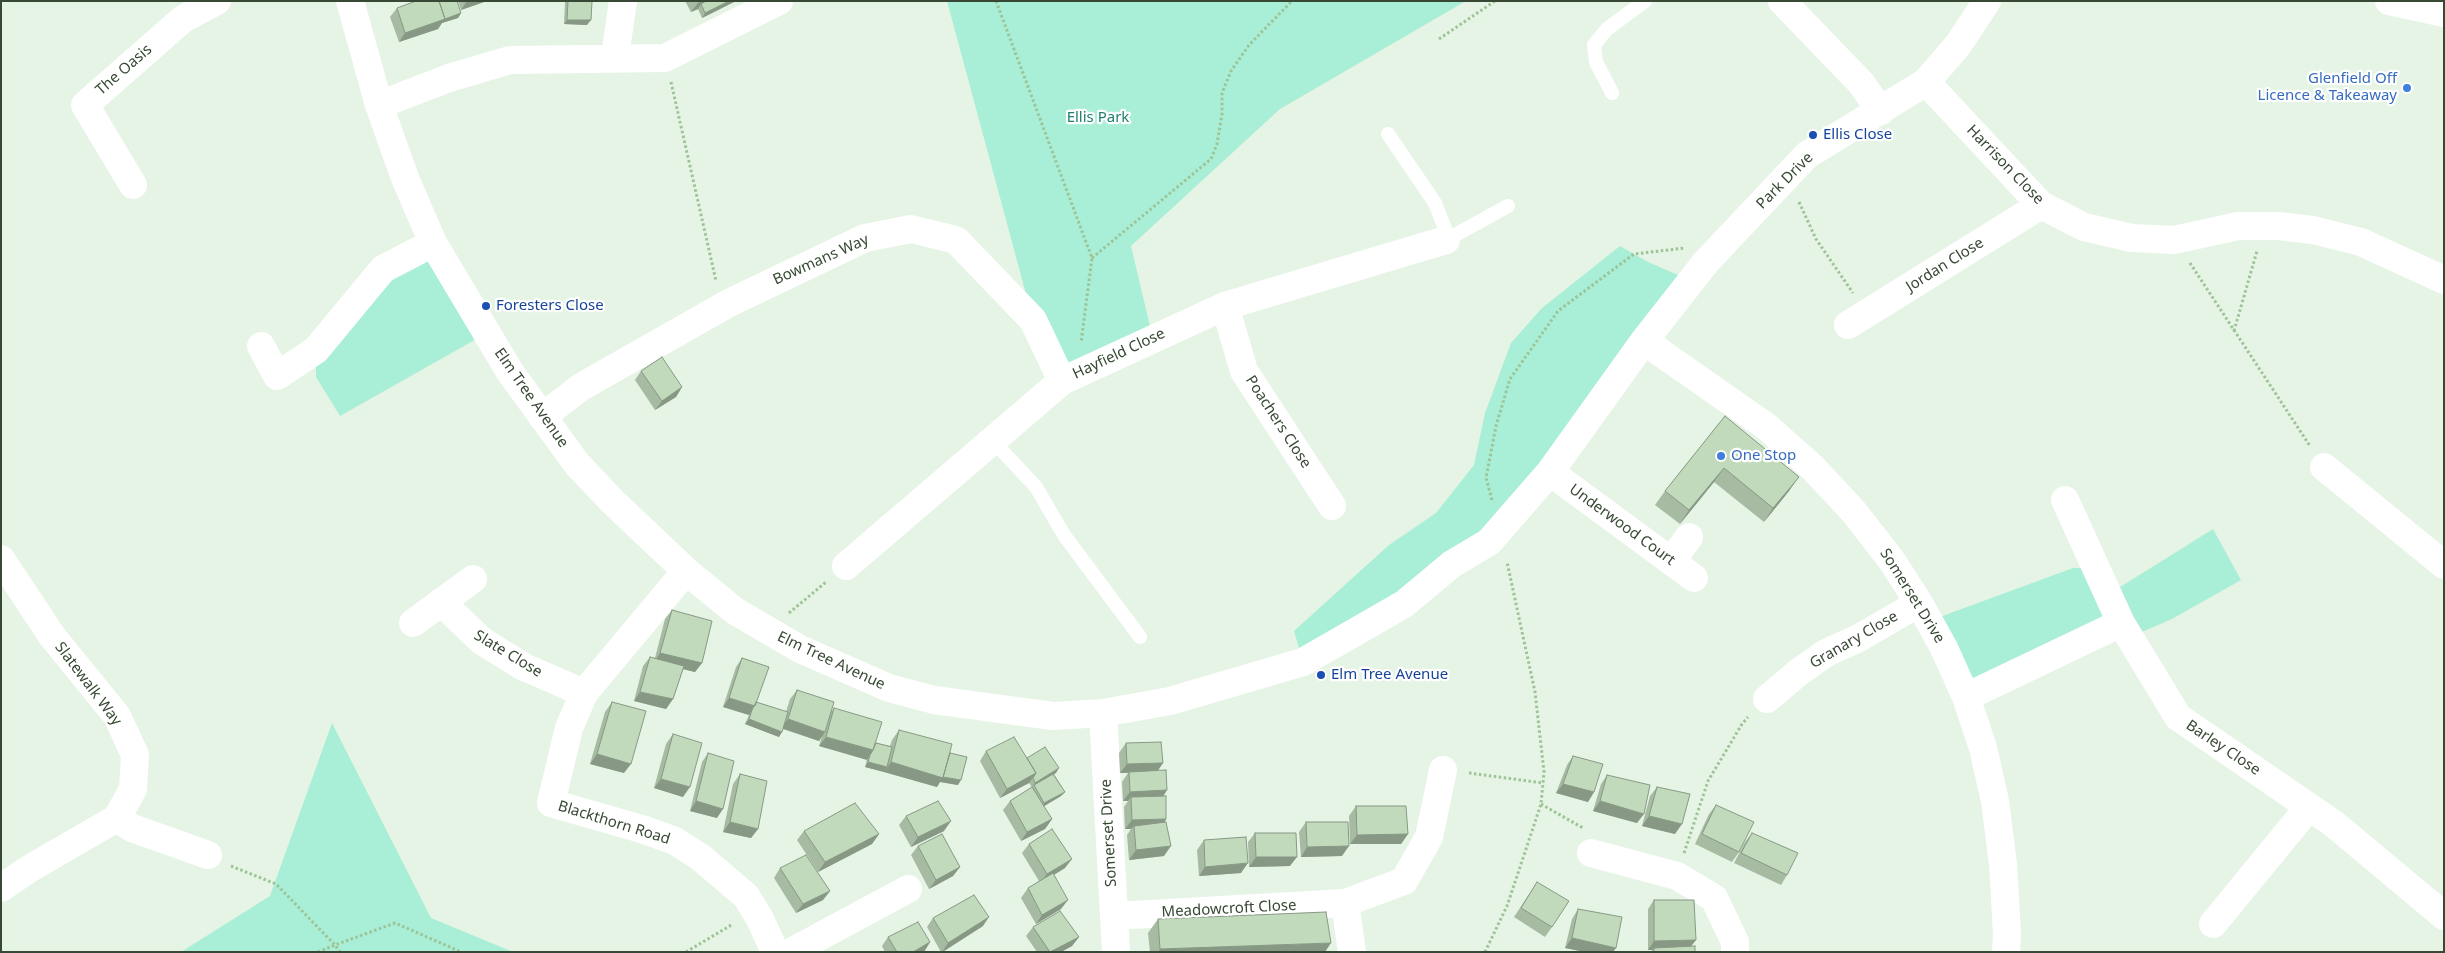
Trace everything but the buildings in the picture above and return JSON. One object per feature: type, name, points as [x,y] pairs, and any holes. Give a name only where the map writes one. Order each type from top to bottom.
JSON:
[{"type":"street","name":"The Oasis","points":[[133,185],[85,104],[183,19],[217,1]]},
{"type":"street","name":"Elm Tree Avenue","points":[[350,1],[379,105],[405,178],[433,243],[510,372],[577,464],[686,571],[735,611],[800,650],[849,672],[889,688],[934,700],[1053,716],[1103,714],[1170,701],[1304,662],[1404,604],[1452,564],[1489,542],[1550,472],[1644,341]]},
{"type":"street","points":[[615,57],[622,1]]},
{"type":"street","points":[[379,105],[450,78],[510,60],[615,57],[665,58],[779,1]]},
{"type":"street","points":[[1782,1],[1861,83],[1881,111]]},
{"type":"street","name":"Park Drive","points":[[1644,341],[1706,262],[1808,155],[1926,82],[1958,45],[1987,1]]},
{"type":"street","points":[[2402,3],[2444,13]]},
{"type":"street","name":"Harrison Close","points":[[1926,82],[2041,205],[2084,227],[2132,238],[2174,240],[2238,226],[2314,230],[2361,242],[2444,280]]},
{"type":"street","name":"Jordan Close","points":[[1858,319],[2041,205]]},
{"type":"street","name":"Bowmans Way","points":[[542,417],[581,387],[729,303],[865,238],[911,229],[956,240],[1033,320],[1069,377]]},
{"type":"street","name":"Hayfield Close","points":[[846,566],[992,440],[1069,377],[1225,306],[1446,240]]},
{"type":"street","points":[[261,346],[277,376],[316,350],[383,269],[433,243]]},
{"type":"street","name":"Poachers Close","points":[[1225,306],[1244,371],[1332,506]]},
{"type":"street","name":"Somerset Drive","points":[[1644,341],[1767,427],[1813,468],[1865,526],[1892,561],[1919,603],[1944,648],[1966,697],[1983,748],[1995,801],[2003,864],[2007,935],[2006,952]]},
{"type":"street","points":[[2324,467],[2444,565]]},
{"type":"street","name":"Underwood Court","points":[[1550,472],[1694,578]]},
{"type":"street","name":"Barley Close","points":[[2065,500],[2121,623],[2178,717],[2334,824],[2444,916]]},
{"type":"street","points":[[1671,561],[1689,537]]},
{"type":"street","name":"Slatewalk Way","points":[[1,559],[52,636],[117,716],[131,747],[134,755],[133,789],[117,818]]},
{"type":"street","name":"Blackthorn Road","points":[[686,571],[584,693],[569,728],[548,812],[645,830],[675,842],[700,857],[724,875],[746,896],[756,911],[775,952]]},
{"type":"street","points":[[413,623],[472,579]]},
{"type":"street","name":"Slate Close","points":[[441,602],[482,641],[524,667],[584,693]]},
{"type":"street","name":"Granary Close","points":[[1767,699],[1799,672],[1826,653],[1859,638],[1919,603]]},
{"type":"street","points":[[1966,697],[2121,623]]},
{"type":"street","name":"Somerset Drive","points":[[1103,714],[1116,952]]},
{"type":"street","name":"Meadowcroft Close","points":[[1114,916],[1345,903],[1404,882],[1428,837],[1443,770]]},
{"type":"street","points":[[2212,924],[2309,807]]},
{"type":"street","points":[[1,888],[29,869],[117,818],[132,828],[208,855]]},
{"type":"street","points":[[1591,853],[1677,876],[1714,898],[1735,942],[1735,952]]},
{"type":"street","points":[[791,952],[908,889]]},
{"type":"street","points":[[1345,903],[1352,952]]},
{"type":"lane","points":[[1612,93],[1596,62],[1594,45],[1607,29],[1645,1]]},
{"type":"lane","points":[[1388,134],[1434,203],[1446,231],[1446,240],[1508,206]]},
{"type":"lane","points":[[992,440],[1036,487],[1064,535],[1140,637]]},
{"type":"path","points":[[996,1],[1092,258],[1069,377]]},
{"type":"path","points":[[1092,258],[1211,159],[1217,144],[1222,114],[1222,92],[1231,71],[1249,45],[1292,1]]},
{"type":"path","points":[[1439,39],[1495,1]]},
{"type":"path","points":[[665,58],[717,286],[729,303]]},
{"type":"path","points":[[1788,176],[1816,239],[1858,319]]},
{"type":"path","points":[[2234,331],[2264,226]]},
{"type":"path","points":[[2174,240],[2324,467]]},
{"type":"path","points":[[1485,952],[1507,906],[1541,804],[1544,772],[1535,692],[1500,530],[1486,478],[1496,426],[1510,379],[1558,311],[1634,254],[1724,243]]},
{"type":"path","points":[[767,631],[846,566]]},
{"type":"path","points":[[1677,876],[1708,781],[1742,724],[1767,699]]},
{"type":"path","points":[[1443,770],[1542,783]]},
{"type":"path","points":[[1541,804],[1593,834],[1591,853]]},
{"type":"path","points":[[208,855],[214,860],[276,884],[340,952]]},
{"type":"path","points":[[686,952],[756,911]]},
{"type":"path","points":[[318,952],[395,923],[461,952]]},
{"type":"green space","name":"Ellis Park","points":[[947,1],[1466,1],[1280,109],[1131,246],[1153,339],[1062,381],[1033,320]]},
{"type":"green space","points":[[433,243],[487,333],[340,416],[316,377],[316,350],[388,266]]},
{"type":"green space","points":[[1620,246],[1648,262],[1692,281],[1500,530],[1303,662],[1294,631],[1389,545],[1436,513],[1474,465],[1485,413],[1511,343],[1542,308]]},
{"type":"green space","points":[[2213,529],[2241,580],[2172,619],[2130,637],[2121,623],[1966,697],[1929,621],[2073,568],[2096,568],[2109,594]]},
{"type":"green space","points":[[332,723],[431,918],[513,952],[181,952],[270,896]]},
{"type":"place","name":"Glenfield Off Licence & Takeaway","points":[[2407,88]]},
{"type":"place","name":"Ellis Close","points":[[1813,135]]},
{"type":"place","name":"Foresters Close","points":[[486,306]]},
{"type":"place","name":"One Stop","points":[[1721,456]]},
{"type":"place","name":"Elm Tree Avenue","points":[[1321,675]]}]
